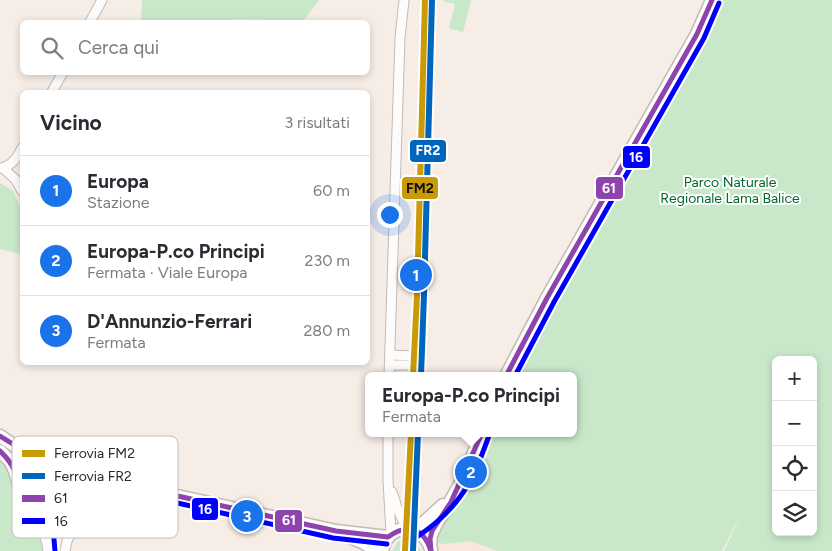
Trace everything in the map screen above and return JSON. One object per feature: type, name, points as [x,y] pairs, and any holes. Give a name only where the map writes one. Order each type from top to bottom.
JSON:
[{"type":"main road","points":[[508,372],[547,298],[697,34],[712,0]]},
{"type":"main road","points":[[0,436],[12,444]]},
{"type":"main road","points":[[432,549],[431,535],[434,527],[463,479],[480,437]]},
{"type":"main road","points":[[0,451],[12,464]]},
{"type":"main road","points":[[382,551],[384,542],[396,531],[419,527],[445,502],[463,479]]},
{"type":"main road","points":[[178,495],[336,531],[390,535]]},
{"type":"main road","points":[[411,529],[421,533],[432,549]]},
{"type":"main road","points":[[336,531],[364,543],[376,551]]},
{"type":"street","points":[[91,20],[102,0]]},
{"type":"street","points":[[389,372],[400,38],[404,0]]},
{"type":"street","points":[[53,90],[61,75]]},
{"type":"street","points":[[20,151],[13,163],[2,168],[16,180],[20,187]]},
{"type":"street","points":[[390,355],[416,356]]},
{"type":"street","points":[[390,365],[415,366]]},
{"type":"street","points":[[388,437],[390,535]]},
{"type":"street","points":[[388,480],[398,510],[411,529]]},
{"type":"street","points":[[46,538],[48,551]]},
{"type":"street","points":[[65,551],[68,538]]},
{"type":"shaded area","points":[[470,541],[498,551],[437,551],[436,542],[443,544]]},
{"type":"green space","points":[[142,0],[319,0],[304,20],[141,20]]},
{"type":"green space","points":[[443,0],[471,0],[463,32],[449,28],[455,4]]},
{"type":"green space","name":"Parco Naturale Regionale Lama Balice","points":[[721,0],[832,0],[832,551],[724,551],[741,514],[722,551],[498,551],[470,541],[439,543],[437,531],[466,490],[488,437],[577,437],[577,372],[517,372],[539,328],[585,247],[616,183]]},
{"type":"green space","points":[[0,183],[13,191],[20,207],[20,254],[0,249]]},
{"type":"green space","points":[[0,458],[12,478],[12,538],[39,538],[43,551],[0,551]]},
{"type":"green space","points":[[409,539],[414,542],[421,551],[392,551],[397,542]]},
{"type":"rail line","name":"FM2","points":[[413,372],[425,0]]},
{"type":"rail line","name":"FR2","points":[[421,372],[432,0]]},
{"type":"rail line","name":"FM2","points":[[405,551],[411,437]]},
{"type":"rail line","name":"FR2","points":[[413,551],[418,437]]},
{"type":"transit line","name":"61","points":[[508,372],[547,298],[697,34],[712,0]]},
{"type":"transit line","name":"16","points":[[517,372],[554,302],[704,38],[719,3]]},
{"type":"transit line","name":"61","points":[[0,436],[12,443]]},
{"type":"transit line","name":"61","points":[[431,551],[430,539],[432,531],[451,502],[480,437]]},
{"type":"transit line","name":"16","points":[[418,536],[433,525],[464,491],[475,471],[489,437]]},
{"type":"transit line","name":"61","points":[[0,451],[12,466]]},
{"type":"transit line","name":"61","points":[[178,496],[336,531],[388,537],[402,530],[414,530],[424,537],[431,551]]},
{"type":"transit line","name":"16","points":[[178,503],[333,538],[387,544]]},
{"type":"transit line","name":"16","points":[[54,538],[55,551]]},
{"type":"place","name":"Europa","points":[[416,275]]},
{"type":"place","name":"Europa-P.co Principi","points":[[471,472]]},
{"type":"place","name":"D'Annunzio-Ferrari","points":[[247,516]]}]
